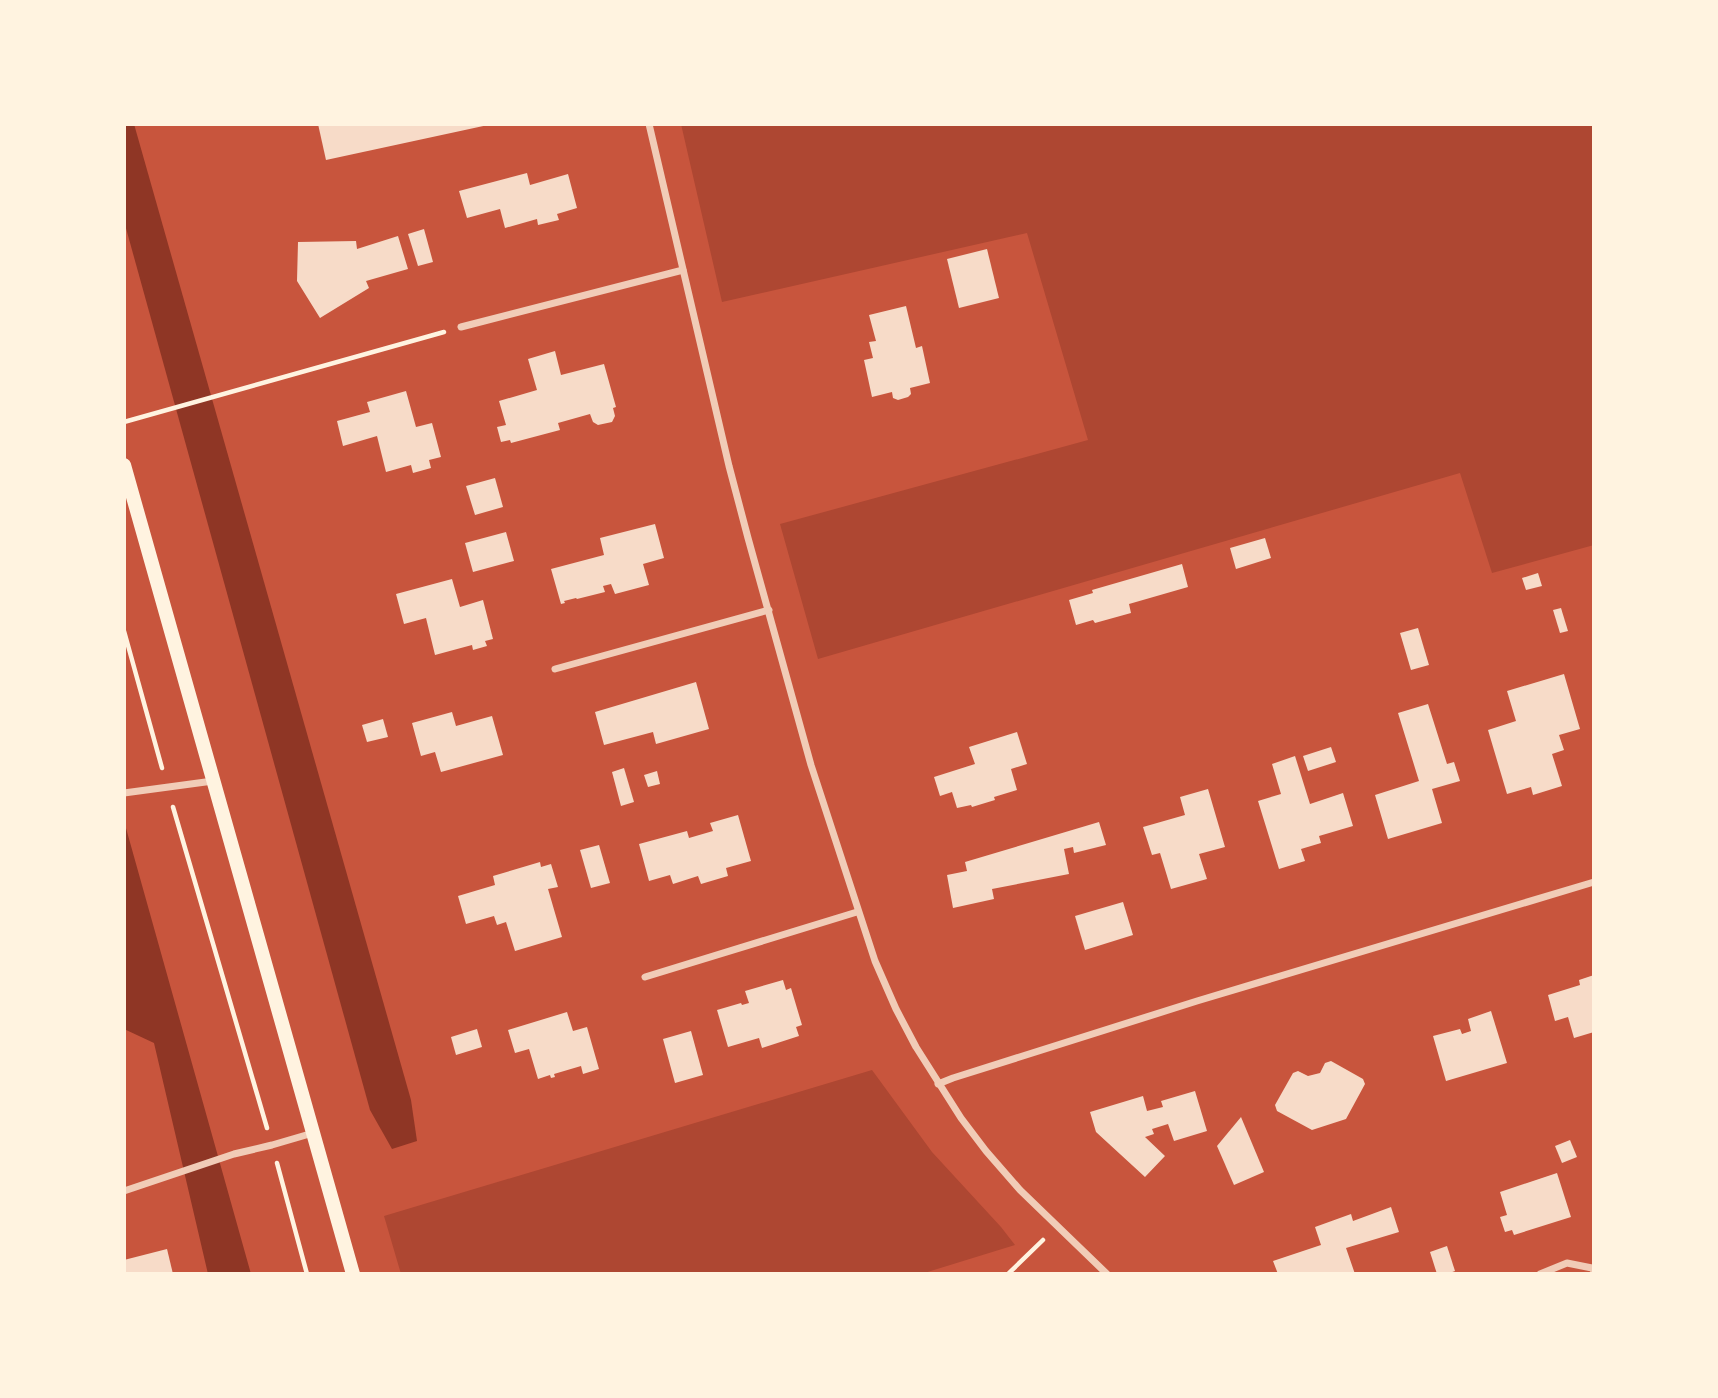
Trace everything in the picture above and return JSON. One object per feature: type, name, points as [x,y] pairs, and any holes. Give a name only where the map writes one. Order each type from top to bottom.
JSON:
[{"type":"main road","points":[[124,465],[352,1274]]},
{"type":"street","points":[[649,124],[729,466],[811,765],[875,961],[916,1047],[961,1118],[1020,1190],[1107,1274]]},
{"type":"street","points":[[461,327],[683,270]]},
{"type":"street","points":[[555,669],[769,610]]},
{"type":"street","points":[[127,793],[213,781]]},
{"type":"street","points":[[938,1084],[1197,1001],[1594,881]]},
{"type":"street","points":[[645,976],[857,912]]},
{"type":"street","points":[[124,1191],[234,1154],[313,1133]]},
{"type":"street","points":[[1540,1274],[1567,1263],[1592,1268],[1594,1272]]},
{"type":"path","points":[[124,422],[461,327]]},
{"type":"path","points":[[124,631],[307,1274]]},
{"type":"path","points":[[1008,1274],[1058,1226]]},
{"type":"shaded area","points":[[124,124],[134,124],[411,1100],[417,1141],[392,1149],[370,1110],[124,221]]},
{"type":"shaded area","points":[[681,124],[1594,124],[1594,545],[1492,573],[1460,473],[818,659],[780,524],[1088,440],[1027,233],[722,302]]},
{"type":"shaded area","points":[[124,821],[251,1274],[208,1274],[154,1043],[124,1029]]},
{"type":"shaded area","points":[[872,1070],[932,1152],[1015,1245],[921,1274],[401,1274],[384,1216]]},
{"type":"building","points":[[318,124],[488,124],[488,125],[326,160]]},
{"type":"building","points":[[527,173],[530,185],[568,174],[577,208],[557,214],[559,220],[538,225],[537,219],[505,228],[500,209],[467,218],[459,191]]},
{"type":"building","points":[[424,229],[433,262],[418,266],[408,234]]},
{"type":"building","points":[[398,236],[408,269],[366,281],[369,288],[320,318],[297,281],[298,242],[356,241],[357,249]]},
{"type":"building","points":[[987,249],[999,298],[959,308],[947,259]]},
{"type":"building","points":[[906,306],[916,348],[922,346],[930,383],[910,388],[911,394],[908,397],[898,400],[893,398],[892,392],[872,397],[864,360],[873,358],[869,342],[876,341],[869,315]]},
{"type":"building","points":[[555,351],[561,375],[604,364],[616,407],[613,408],[615,416],[612,422],[598,425],[593,422],[590,414],[558,423],[560,430],[511,443],[510,440],[501,442],[497,427],[506,425],[499,401],[537,390],[528,359]]},
{"type":"building","points":[[406,391],[416,427],[432,423],[441,457],[429,460],[431,468],[413,473],[411,465],[386,472],[377,436],[343,446],[337,421],[370,412],[367,402]]},
{"type":"building","points":[[495,478],[503,507],[475,515],[466,486]]},
{"type":"building","points":[[655,524],[664,558],[643,564],[649,585],[615,594],[611,584],[603,586],[605,592],[564,601],[565,603],[561,604],[551,569],[604,555],[600,538]]},
{"type":"building","points":[[506,532],[514,561],[473,572],[465,543]]},
{"type":"building","points":[[1265,538],[1271,558],[1236,569],[1230,548]]},
{"type":"building","points":[[1182,564],[1188,587],[1129,604],[1131,613],[1076,625],[1069,600],[1093,593],[1092,590]]},
{"type":"building","points":[[1538,573],[1542,586],[1526,590],[1522,578]]},
{"type":"building","points":[[452,579],[460,607],[483,600],[493,639],[485,641],[487,646],[473,650],[472,645],[435,655],[426,618],[404,624],[396,594]]},
{"type":"building","points":[[1561,608],[1568,631],[1560,633],[1553,610]]},
{"type":"building","points":[[1418,628],[1429,665],[1411,670],[1400,633]]},
{"type":"building","points":[[1564,674],[1580,729],[1559,735],[1564,750],[1552,754],[1562,786],[1533,795],[1531,787],[1507,794],[1488,730],[1516,721],[1507,691]]},
{"type":"building","points":[[696,682],[709,729],[656,744],[653,732],[604,745],[595,712]]},
{"type":"building","points":[[1428,704],[1447,764],[1454,762],[1460,781],[1432,789],[1442,823],[1388,839],[1375,795],[1419,781],[1398,713]]},
{"type":"building","points":[[452,712],[456,726],[492,716],[503,755],[441,772],[435,752],[421,756],[412,723]]},
{"type":"building","points":[[383,719],[388,737],[367,742],[362,725]]},
{"type":"building","points":[[1017,732],[1027,764],[1011,769],[1017,790],[972,807],[957,808],[952,792],[940,796],[934,777],[975,764],[969,747]]},
{"type":"building","points":[[1331,747],[1336,762],[1308,771],[1303,756]]},
{"type":"building","points":[[1295,756],[1310,804],[1343,793],[1353,826],[1319,836],[1321,843],[1301,849],[1305,861],[1279,869],[1258,801],[1281,794],[1272,764]]},
{"type":"building","points":[[624,768],[634,802],[621,806],[612,772]]},
{"type":"building","points":[[657,771],[660,784],[648,787],[644,775]]},
{"type":"building","points":[[1208,789],[1225,847],[1199,854],[1207,879],[1171,889],[1160,853],[1152,855],[1143,827],[1185,815],[1180,797]]},
{"type":"building","points":[[738,815],[751,861],[726,868],[728,876],[701,884],[698,876],[673,884],[670,875],[649,881],[639,844],[687,831],[689,838],[713,831],[710,823]]},
{"type":"building","points":[[1099,822],[1106,845],[1074,853],[1073,847],[1064,849],[1069,874],[992,889],[994,899],[953,908],[947,875],[967,871],[965,862]]},
{"type":"building","points":[[599,845],[610,883],[591,888],[580,850]]},
{"type":"building","points":[[540,862],[541,867],[551,864],[558,887],[548,889],[562,937],[515,951],[506,922],[497,925],[494,916],[466,924],[458,896],[495,885],[493,876]]},
{"type":"building","points":[[1123,902],[1133,935],[1085,950],[1075,916]]},
{"type":"building","points":[[1594,975],[1594,1032],[1574,1038],[1568,1017],[1555,1021],[1548,995],[1580,985],[1579,980]]},
{"type":"building","points":[[783,980],[786,990],[791,988],[802,1025],[796,1027],[799,1036],[762,1048],[759,1038],[728,1047],[717,1010],[749,1003],[745,991]]},
{"type":"building","points":[[1491,1011],[1507,1063],[1446,1081],[1433,1036],[1460,1029],[1462,1034],[1471,1031],[1468,1019]]},
{"type":"building","points":[[567,1012],[573,1031],[587,1027],[599,1069],[583,1074],[581,1066],[554,1074],[555,1077],[551,1078],[550,1075],[538,1079],[529,1049],[515,1053],[508,1030]]},
{"type":"building","points":[[477,1029],[482,1047],[456,1055],[451,1037]]},
{"type":"building","points":[[691,1031],[703,1075],[675,1083],[663,1039]]},
{"type":"building","points":[[1331,1061],[1363,1079],[1365,1084],[1346,1119],[1312,1130],[1277,1111],[1275,1105],[1293,1073],[1298,1071],[1308,1076],[1320,1073],[1325,1063]]},
{"type":"building","points":[[1195,1091],[1207,1131],[1174,1141],[1168,1124],[1152,1129],[1154,1134],[1145,1137],[1165,1156],[1145,1177],[1096,1132],[1090,1112],[1143,1096],[1147,1111],[1163,1107],[1161,1101]]},
{"type":"building","points":[[1241,1117],[1264,1172],[1234,1185],[1217,1146]]},
{"type":"building","points":[[1570,1140],[1577,1157],[1562,1163],[1555,1146]]},
{"type":"building","points":[[1557,1173],[1571,1217],[1514,1235],[1512,1230],[1505,1232],[1500,1217],[1507,1215],[1500,1192]]},
{"type":"building","points":[[1391,1207],[1399,1232],[1346,1248],[1355,1274],[1278,1274],[1273,1261],[1321,1245],[1315,1227],[1351,1214],[1353,1221]]},
{"type":"building","points":[[1447,1246],[1455,1271],[1437,1274],[1430,1252]]},
{"type":"building","points":[[167,1249],[173,1274],[124,1274],[124,1260]]}]
